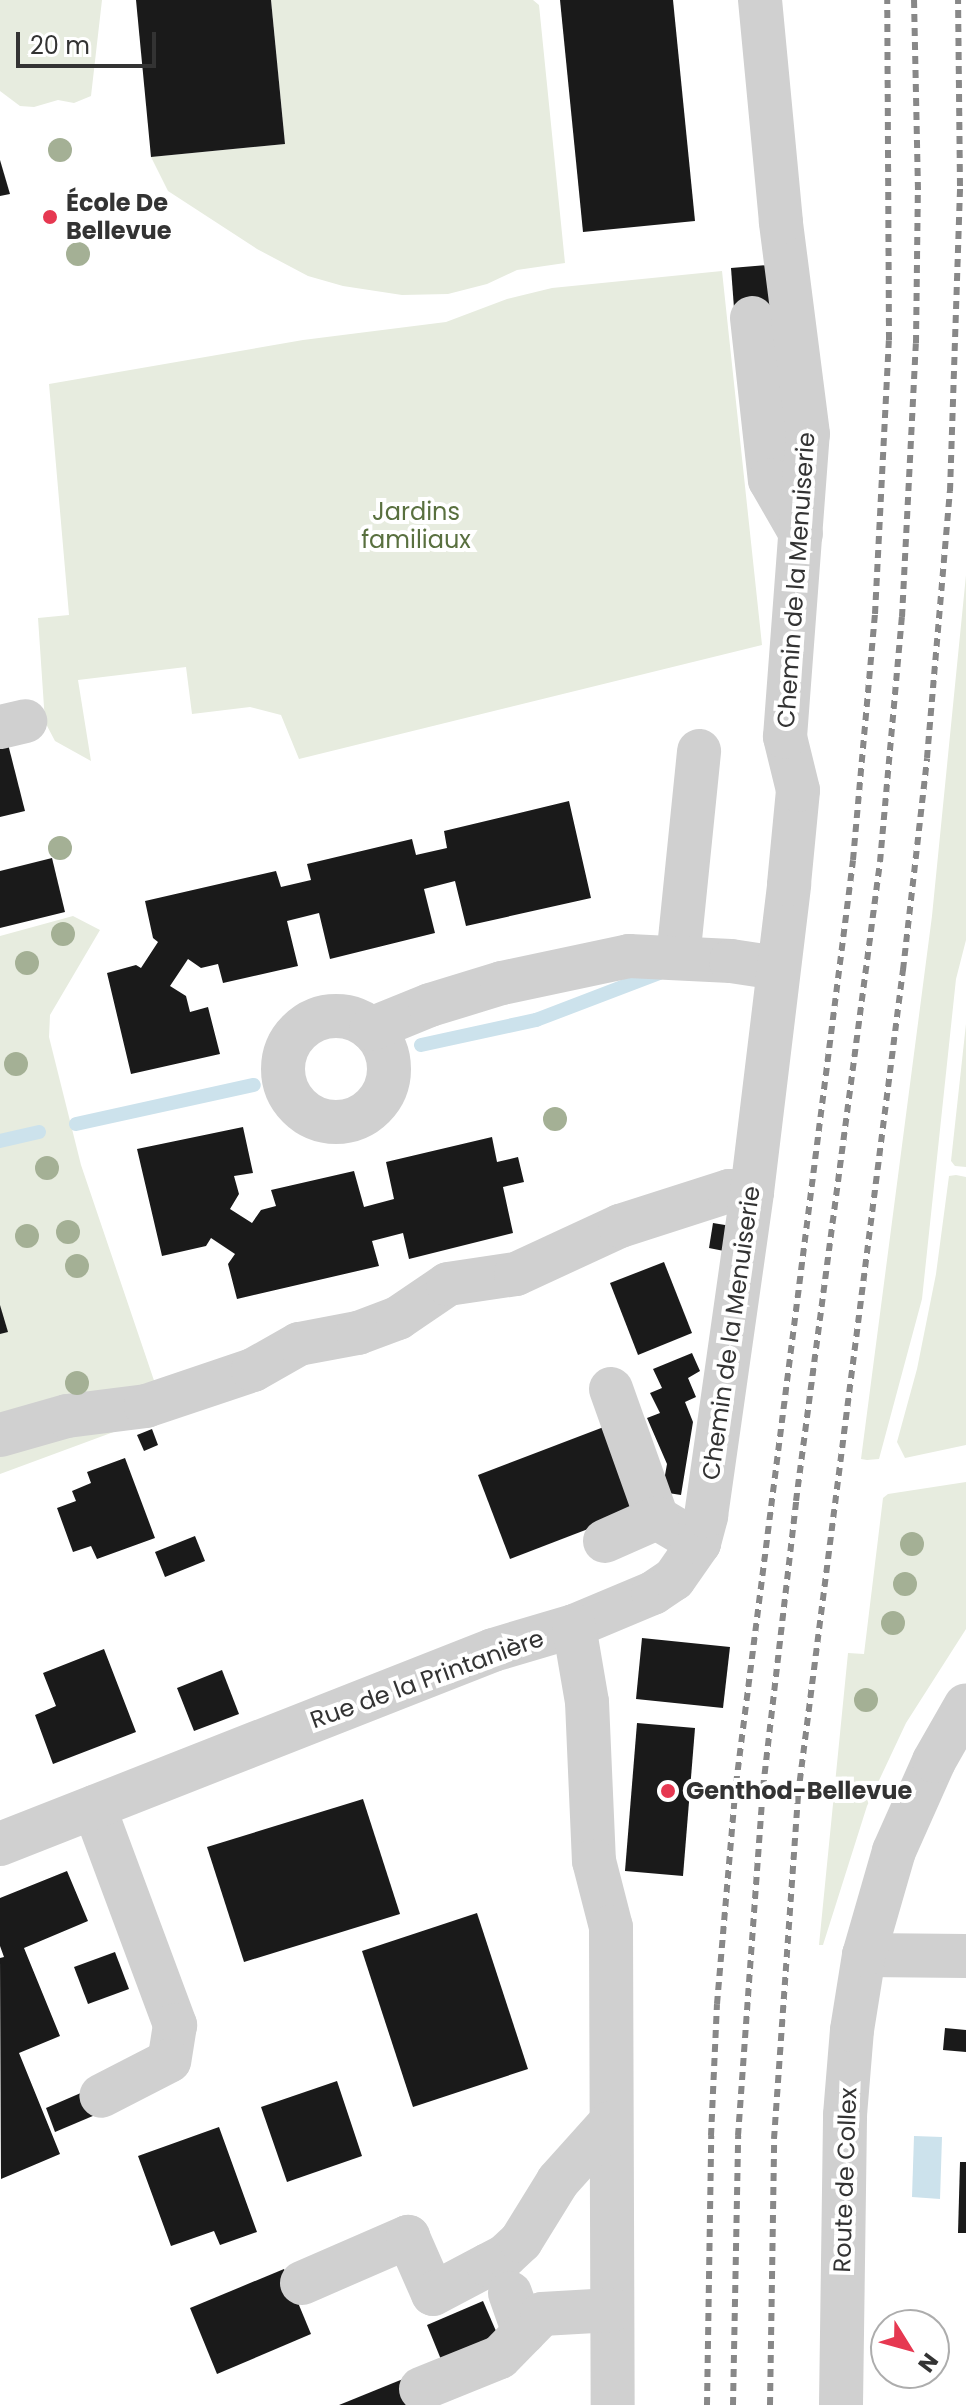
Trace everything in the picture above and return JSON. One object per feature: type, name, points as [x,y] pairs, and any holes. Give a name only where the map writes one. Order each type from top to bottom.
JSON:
[{"type":"street","name":"Chemin de la Menuiserie","points":[[574,1626],[653,1593],[674,1579],[699,1543],[706,1516],[752,1192],[798,790],[785,737],[808,434],[781,222],[760,0]]},
{"type":"street","points":[[752,318],[770,480],[801,534]]},
{"type":"street","points":[[680,939],[699,751]]},
{"type":"street","points":[[371,1029],[430,1005],[502,983],[629,956],[731,961],[777,968]]},
{"type":"street","points":[[0,1435],[67,1416],[146,1406],[253,1370],[299,1344],[358,1333],[398,1318],[448,1284],[516,1274],[620,1226],[729,1191],[752,1192]]},
{"type":"street","points":[[611,1389],[657,1518],[699,1543]]},
{"type":"street","points":[[605,1541],[657,1518]]},
{"type":"street","name":"Rue de la Printanière","points":[[0,1844],[493,1650],[574,1626],[587,1702],[594,1861],[611,1927],[613,2405]]},
{"type":"street","name":"Route de Collex","points":[[841,2405],[845,2115],[852,2030],[864,1955],[894,1851],[934,1761],[966,1705]]},
{"type":"street","points":[[94,1807],[175,2025],[169,2061],[101,2096]]},
{"type":"street","points":[[864,1955],[966,1956]]},
{"type":"street","points":[[302,2283],[408,2237],[433,2294],[488,2265],[521,2241],[558,2181],[610,2123]]},
{"type":"street","points":[[510,2293],[524,2333]]},
{"type":"street","points":[[449,2388],[500,2357],[542,2314],[612,2310]]},
{"type":"green space","points":[[0,0],[102,0],[91,96],[74,103],[58,100],[34,107],[20,106],[0,91]]},
{"type":"green space","points":[[271,0],[533,0],[539,5],[565,263],[517,270],[487,284],[448,294],[402,295],[343,286],[308,276],[257,249],[168,191],[151,157],[285,144]]},
{"type":"green space","name":"Jardins familiaux","points":[[722,271],[762,645],[299,759],[281,715],[250,707],[192,714],[186,667],[78,680],[91,761],[55,741],[45,722],[38,618],[69,615],[49,384],[303,340],[446,322],[507,299],[552,288]]},
{"type":"green space","points":[[966,575],[966,940],[956,979],[922,1299],[879,1459],[867,1460],[861,1459],[932,916]]},
{"type":"green space","points":[[73,916],[100,930],[50,1015],[49,1037],[81,1165],[165,1413],[0,1474],[0,936]]},
{"type":"green space","points":[[966,1024],[966,1167],[955,1166],[951,1161]]},
{"type":"green space","points":[[949,1176],[966,1177],[966,1445],[905,1458],[897,1442],[917,1369],[936,1274]]},
{"type":"green space","points":[[966,1482],[966,1629],[906,1723],[867,1806],[823,1945],[819,1945],[848,1653],[864,1654],[883,1498],[888,1494]]},
{"type":"water","points":[[914,2136],[942,2137],[940,2199],[912,2197]]},
{"type":"building","points":[[136,0],[271,0],[285,144],[151,157]]},
{"type":"building","points":[[560,0],[673,0],[695,221],[583,232]]},
{"type":"building","points":[[0,160],[10,194],[0,196]]},
{"type":"building","points":[[768,265],[771,305],[734,308],[731,268]]},
{"type":"building","points":[[8,744],[25,811],[0,817],[0,746]]},
{"type":"building","points":[[569,801],[591,898],[466,926],[455,881],[424,889],[435,933],[330,959],[319,913],[287,921],[298,966],[223,983],[218,964],[201,968],[188,959],[170,986],[186,996],[190,1012],[208,1007],[220,1054],[131,1074],[107,973],[136,965],[141,968],[158,942],[153,938],[145,901],[276,871],[281,887],[311,880],[307,864],[412,839],[416,855],[447,848],[444,831]]},
{"type":"building","points":[[52,858],[65,912],[0,928],[0,871]]},
{"type":"building","points":[[243,1127],[253,1173],[234,1176],[239,1194],[230,1209],[252,1223],[261,1210],[276,1206],[271,1190],[354,1171],[364,1207],[394,1199],[386,1162],[492,1137],[497,1162],[518,1157],[524,1182],[503,1187],[513,1233],[409,1259],[403,1233],[372,1241],[379,1266],[237,1299],[228,1264],[235,1254],[211,1238],[206,1246],[162,1256],[137,1149]]},
{"type":"building","points":[[713,1223],[737,1227],[734,1253],[709,1248]]},
{"type":"building","points":[[664,1262],[692,1333],[638,1355],[610,1283]]},
{"type":"building","points":[[0,1305],[8,1332],[0,1334]]},
{"type":"building","points":[[692,1353],[700,1371],[688,1378],[696,1397],[685,1402],[693,1422],[681,1495],[662,1492],[667,1464],[647,1418],[660,1413],[650,1393],[662,1388],[653,1369]]},
{"type":"building","points":[[609,1425],[640,1509],[510,1559],[478,1475]]},
{"type":"building","points":[[152,1429],[158,1445],[144,1451],[137,1435]]},
{"type":"building","points":[[125,1458],[155,1538],[97,1559],[91,1546],[73,1552],[57,1508],[76,1501],[72,1491],[91,1483],[87,1472]]},
{"type":"building","points":[[195,1536],[205,1561],[165,1577],[155,1552]]},
{"type":"building","points":[[642,1638],[730,1647],[723,1708],[636,1699]]},
{"type":"building","points":[[104,1649],[136,1732],[53,1764],[35,1715],[56,1706],[43,1673]]},
{"type":"building","points":[[222,1670],[239,1714],[194,1731],[177,1688]]},
{"type":"building","points":[[637,1723],[695,1728],[683,1876],[625,1871]]},
{"type":"building","points":[[363,1799],[400,1914],[244,1962],[207,1847]]},
{"type":"building","points":[[67,1871],[88,1921],[24,1948],[60,2036],[19,2053],[60,2154],[1,2179],[0,1958],[4,1957],[0,1946],[0,1898]]},
{"type":"building","points":[[477,1913],[528,2069],[413,2107],[362,1951]]},
{"type":"building","points":[[115,1952],[129,1989],[88,2004],[74,1967]]},
{"type":"building","points":[[945,2028],[966,2030],[966,2052],[943,2050]]},
{"type":"building","points":[[337,2081],[362,2156],[287,2182],[261,2107]]},
{"type":"building","points":[[97,2086],[107,2110],[55,2132],[46,2108]]},
{"type":"building","points":[[219,2127],[257,2232],[220,2245],[214,2231],[171,2246],[138,2156]]},
{"type":"building","points":[[960,2162],[966,2162],[966,2233],[958,2233]]},
{"type":"building","points":[[284,2269],[311,2334],[217,2374],[190,2308]]},
{"type":"building","points":[[483,2301],[499,2338],[442,2362],[427,2325]]},
{"type":"building","points":[[403,2379],[414,2405],[339,2405]]},
{"type":"waterway","points":[[421,1045],[536,1020],[659,973]]},
{"type":"waterway","points":[[76,1124],[254,1085]]},
{"type":"waterway","points":[[0,1141],[39,1132]]},
{"type":"railway","points":[[707,2405],[711,2136],[717,2004],[736,1784],[853,860],[875,614],[889,340],[887,0]]},
{"type":"railway","points":[[733,2405],[738,2136],[763,1788],[796,1501],[880,862],[902,617],[916,343],[918,190],[914,0]]},
{"type":"railway","points":[[770,2405],[774,2139],[798,1795],[903,970],[927,758],[950,491],[960,186],[958,0]]},
{"type":"place","name":"École De Bellevue","points":[[50,217]]},
{"type":"place","name":"Genthod-Bellevue","points":[[668,1791]]}]
